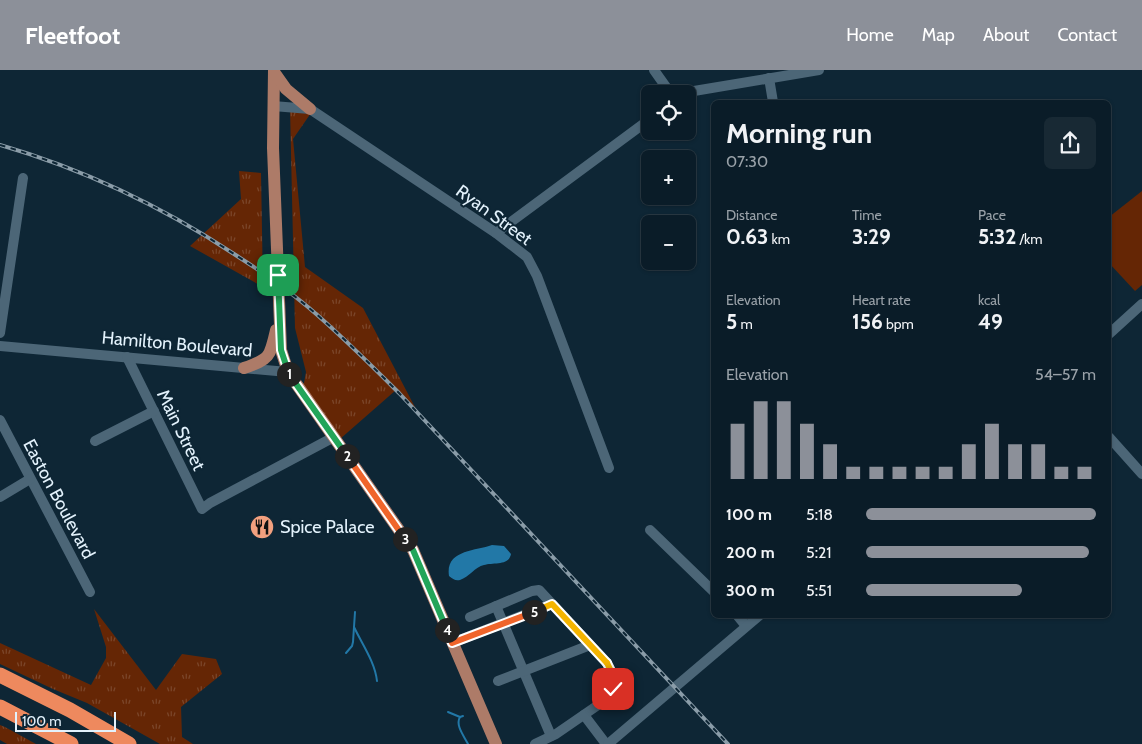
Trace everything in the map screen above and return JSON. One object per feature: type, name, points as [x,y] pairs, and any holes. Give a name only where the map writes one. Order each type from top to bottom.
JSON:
[{"type":"highway","points":[[0,675],[70,710],[129,744]]},
{"type":"highway","points":[[0,707],[70,744]]},
{"type":"main road","points":[[274,71],[273,148],[281,350],[288,372],[413,550],[496,744]]},
{"type":"main road","points":[[274,71],[286,89],[310,109]]},
{"type":"main road","points":[[244,368],[260,362],[268,356],[280,313]]},
{"type":"street","points":[[654,70],[665,85]]},
{"type":"street","points":[[696,91],[820,70]]},
{"type":"street","points":[[769,78],[773,100]]},
{"type":"street","name":"Ryan Street","points":[[273,106],[310,109],[496,233],[527,257],[537,276],[609,468]]},
{"type":"street","points":[[496,233],[641,126]]},
{"type":"street","points":[[0,333],[23,178]]},
{"type":"street","points":[[1111,332],[1142,304]]},
{"type":"street","name":"Hamilton Boulevard","points":[[0,346],[288,372]]},
{"type":"street","name":"Main Street","points":[[127,357],[202,509],[334,437]]},
{"type":"street","points":[[95,441],[154,411]]},
{"type":"street","name":"Easton Boulevard","points":[[0,420],[90,592]]},
{"type":"street","points":[[1111,439],[1142,474]]},
{"type":"street","points":[[0,497],[30,479]]},
{"type":"street","points":[[650,530],[711,589]]},
{"type":"street","points":[[470,617],[532,591],[539,590],[606,662],[614,677],[613,689],[610,695],[601,703],[551,736],[535,744]]},
{"type":"street","points":[[452,643],[552,604]]},
{"type":"street","points":[[496,606],[551,736]]},
{"type":"street","points":[[739,618],[746,626]]},
{"type":"street","points":[[584,715],[607,744],[756,618]]},
{"type":"street","points":[[498,681],[590,645]]},
{"type":"green space","points":[[290,108],[311,113],[293,139],[305,267],[363,308],[417,411],[396,390],[340,439],[303,384],[306,372],[295,328]]},
{"type":"green space","points":[[239,171],[261,173],[263,287],[190,246],[241,199]]},
{"type":"green space","points":[[1142,191],[1142,285],[1135,291],[1111,265],[1111,215]]},
{"type":"green space","points":[[94,609],[156,690],[182,654],[216,659],[222,674],[181,707],[182,737],[193,744],[160,744],[87,703],[0,664],[0,643],[91,685],[106,658],[106,647]]},
{"type":"green space","points":[[0,725],[36,744],[7,744],[0,740]]},
{"type":"water","points":[[492,545],[504,546],[511,554],[510,558],[504,562],[481,566],[460,580],[455,580],[449,576],[449,567],[456,556]]},
{"type":"waterway","points":[[346,653],[353,642],[355,612]]},
{"type":"waterway","points":[[354,627],[371,660],[377,681]]},
{"type":"waterway","points":[[448,712],[460,717],[463,716]]},
{"type":"waterway","points":[[460,717],[459,727],[468,744]]},
{"type":"railway","points":[[0,145],[61,165],[121,190],[150,205],[243,260],[308,307],[343,338],[399,393],[728,744]]},
{"type":"place","name":"Spice Palace","points":[[262,527]]},
{"type":"route","points":[[278,275],[281,350],[288,372],[413,550],[452,643],[552,604],[606,662],[614,677],[613,689]]}]
